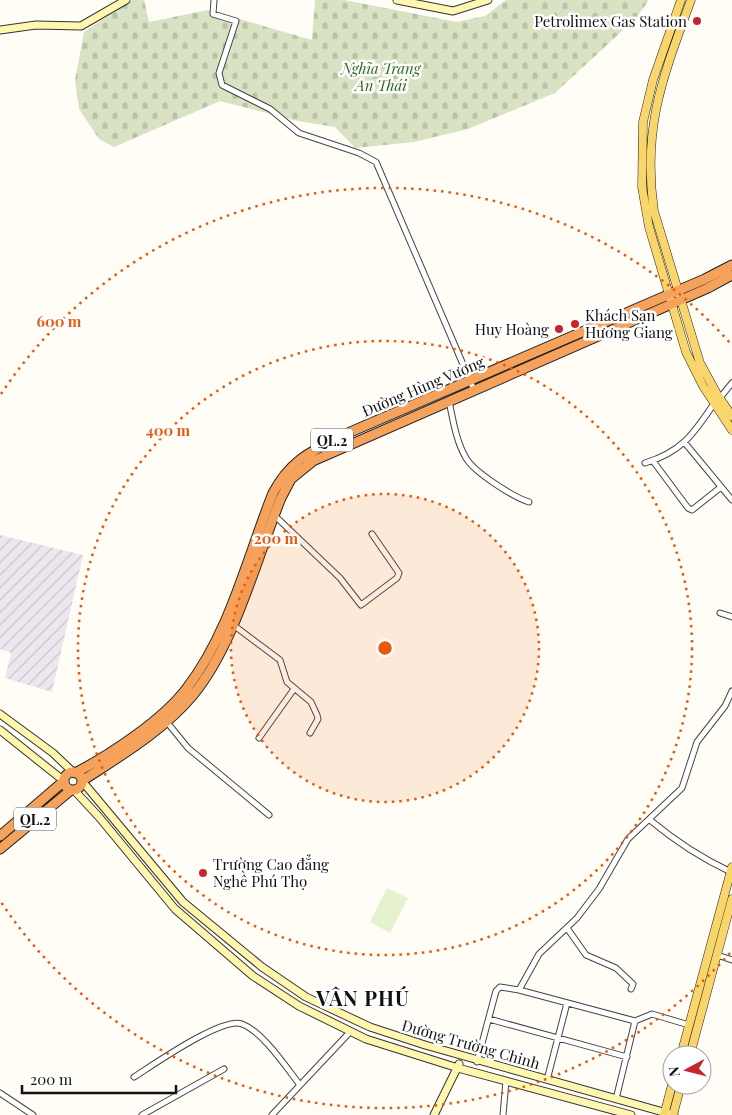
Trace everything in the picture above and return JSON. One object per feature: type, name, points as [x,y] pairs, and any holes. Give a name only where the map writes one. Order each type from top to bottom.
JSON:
[{"type":"highway","name":"Đường Hùng Vương","points":[[82,781],[131,748],[166,721],[192,696],[212,667],[232,624],[274,515],[291,479],[309,463],[345,445],[671,304],[680,295],[732,265]]},
{"type":"highway","name":"Đường Hùng Vương","points":[[74,773],[126,741],[153,721],[186,690],[204,663],[221,628],[267,508],[284,474],[308,452],[668,295],[680,295],[732,275]]},
{"type":"highway","points":[[74,773],[82,781]]},
{"type":"highway","name":"QL.2","points":[[0,836],[64,781],[67,775],[74,773]]},
{"type":"highway","name":"QL.2","points":[[64,781],[66,787],[72,790]]},
{"type":"highway","name":"QL.2","points":[[0,849],[72,790],[80,786],[82,781]]},
{"type":"main road","points":[[0,30],[36,25],[81,26],[126,0]]},
{"type":"main road","points":[[397,0],[453,10],[488,0]]},
{"type":"main road","points":[[681,0],[653,80],[643,122],[641,144],[642,187],[645,210],[686,352],[732,430]]},
{"type":"main road","points":[[690,0],[657,102],[652,123],[650,158],[654,211],[709,389]]},
{"type":"main road","points":[[676,15],[684,18]]},
{"type":"main road","points":[[715,399],[732,416]]},
{"type":"main road","points":[[0,714],[53,753],[74,773]]},
{"type":"main road","points":[[0,730],[64,781]]},
{"type":"main road","name":"Đường Trường Chinh","points":[[82,781],[179,898],[262,968],[306,997],[370,1027],[477,1062],[670,1114]]},
{"type":"main road","name":"Đường Trường Chinh","points":[[72,790],[94,811],[172,906],[203,935],[253,976],[300,1006],[366,1039],[506,1082],[632,1115]]},
{"type":"main road","points":[[684,1045],[731,870]]},
{"type":"main road","points":[[693,1045],[732,899]]},
{"type":"main road","points":[[366,1039],[370,1027]]},
{"type":"main road","points":[[434,1115],[462,1057]]},
{"type":"main road","points":[[670,1114],[671,1095]]},
{"type":"main road","points":[[670,1114],[677,1095]]},
{"type":"street","points":[[214,0],[213,14],[236,21],[219,73],[222,85],[270,109],[299,133],[359,153],[376,162],[474,390]]},
{"type":"street","points":[[644,463],[662,458],[685,443],[715,399],[732,384]]},
{"type":"street","points":[[449,401],[458,437],[468,461],[512,496],[529,502]]},
{"type":"street","points":[[685,443],[732,500]]},
{"type":"street","points":[[653,461],[688,508],[692,510],[721,487]]},
{"type":"street","points":[[267,508],[336,574],[361,605],[396,578],[399,573],[372,534]]},
{"type":"street","points":[[720,612],[732,617]]},
{"type":"street","points":[[232,624],[280,659],[287,682],[310,702],[317,715],[318,719],[310,733]]},
{"type":"street","points":[[259,738],[294,689]]},
{"type":"street","points":[[520,990],[539,954],[567,928],[599,889],[628,839],[682,788],[697,742],[725,706],[732,691]]},
{"type":"street","points":[[166,721],[188,748],[269,814]]},
{"type":"street","points":[[650,820],[702,859],[731,870]]},
{"type":"street","points":[[567,928],[586,955],[616,968],[633,984],[631,989]]},
{"type":"street","points":[[717,955],[732,960]]},
{"type":"street","points":[[477,1062],[498,988],[504,987],[520,990],[635,1021],[652,1014],[689,1025]]},
{"type":"street","points":[[547,1080],[567,1003]]},
{"type":"street","points":[[488,1019],[627,1057]]},
{"type":"street","points":[[616,1099],[635,1021]]},
{"type":"street","points":[[134,1077],[218,1026],[237,1022],[251,1029],[261,1038],[300,1085]]},
{"type":"street","points":[[272,1115],[350,1032]]},
{"type":"street","points":[[142,1115],[224,1069]]},
{"type":"street","points":[[502,1115],[506,1082]]},
{"type":"street","points":[[0,1092],[33,1115]]},
{"type":"shaded area","points":[[0,535],[83,555],[52,692],[5,678],[11,653],[0,649]]},
{"type":"green space","name":"Nghĩa Trang An Thái","points":[[132,0],[144,0],[149,22],[208,10],[312,40],[315,0],[344,0],[457,22],[485,16],[506,0],[649,0],[636,18],[555,93],[468,129],[414,142],[355,148],[335,127],[298,121],[220,101],[114,147],[99,139],[79,109],[75,80],[84,32]]},
{"type":"green space","points":[[387,888],[408,898],[390,933],[370,922]]},
{"type":"place","name":"Petrolimex Gas Station","points":[[697,21]]},
{"type":"place","name":"Khách Sạn Hương Giang","points":[[575,324]]},
{"type":"place","name":"Huy Hoàng","points":[[559,329]]},
{"type":"place","name":"Trường Cao đẳng Nghề Phú Thọ","points":[[203,873]]},
{"type":"district","name":"VÂN PHÚ","points":[[363,997]]}]
